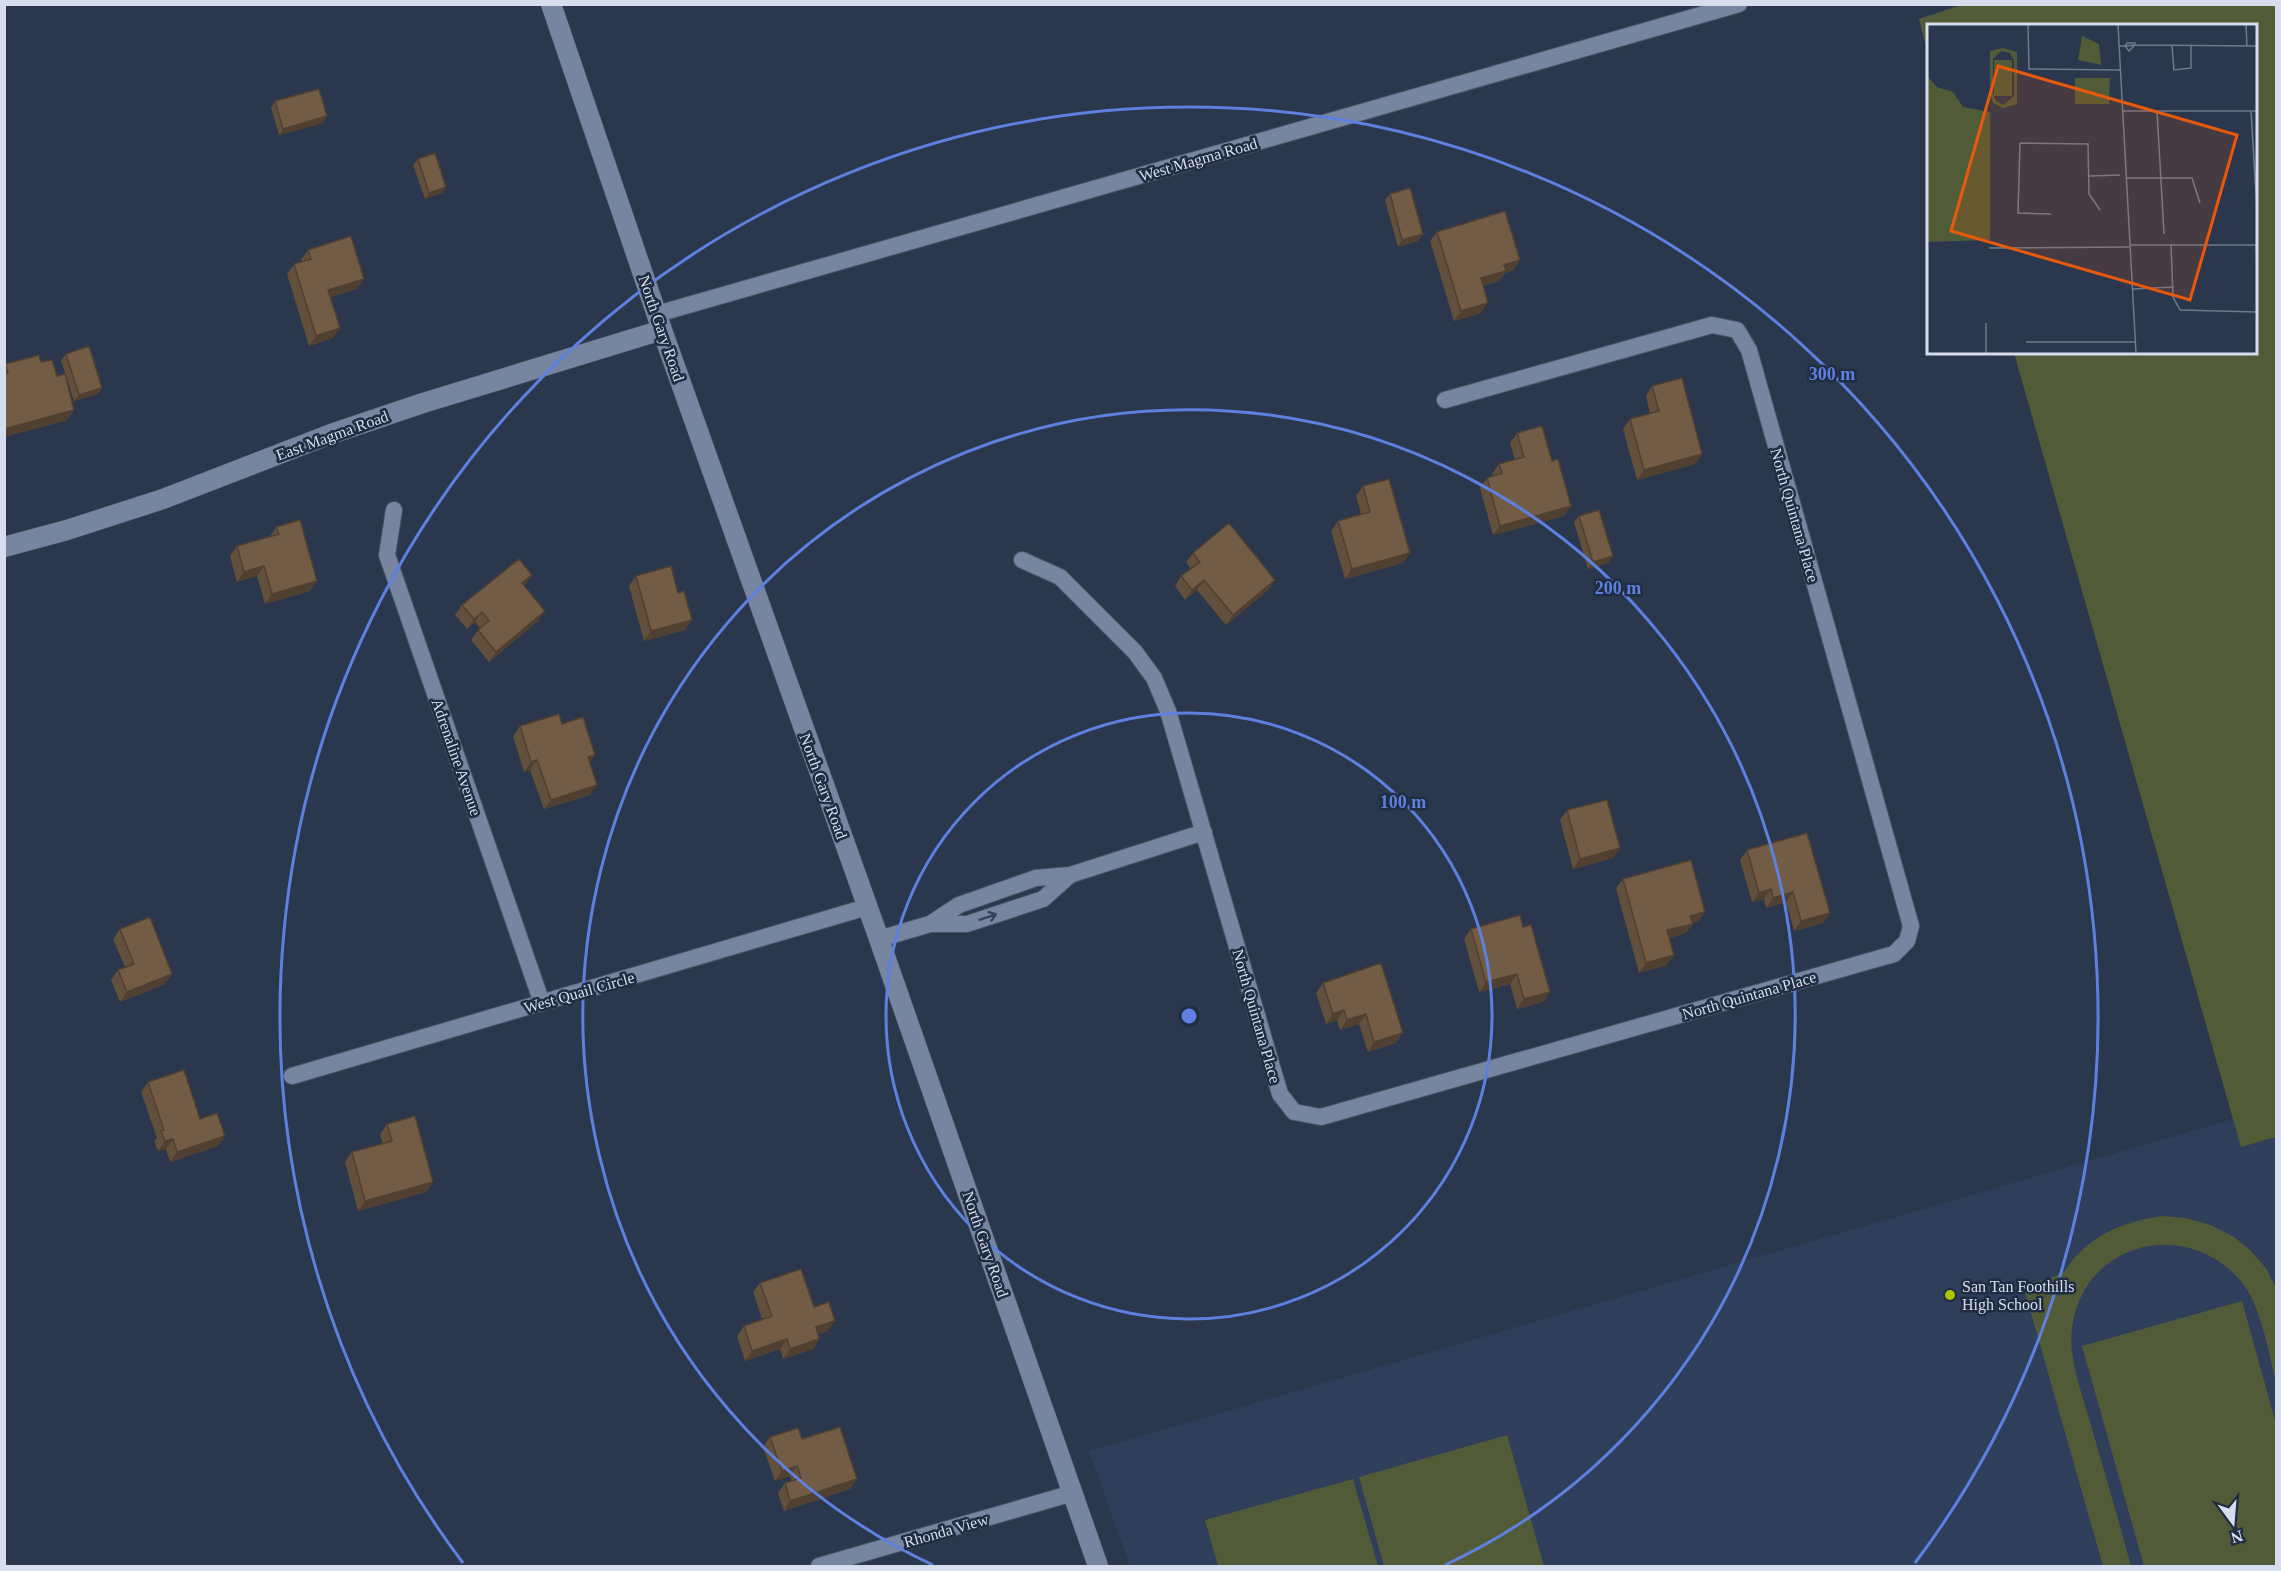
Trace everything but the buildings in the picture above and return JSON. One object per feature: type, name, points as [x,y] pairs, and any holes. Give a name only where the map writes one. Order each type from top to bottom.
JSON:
[{"type":"street","name":"North Gary Road","points":[[551,4],[659,322],[879,939],[1098,1566]]},
{"type":"street","name":"West Magma Road","points":[[659,322],[1738,4]]},
{"type":"street","name":"East Magma Road","points":[[4,547],[67,530],[163,499],[331,434],[659,322]]},
{"type":"street","name":"North Quintana Place","points":[[1022,560],[1060,577],[1136,652],[1154,678],[1168,711],[1280,1094],[1294,1112],[1321,1117],[1894,954],[1907,941],[1911,926],[1749,350],[1737,330],[1712,325],[1445,400]]},
{"type":"street","name":"Adrenaline Avenue","points":[[394,510],[387,555],[542,1003]]},
{"type":"street","points":[[879,939],[930,924],[959,905],[1025,881],[1070,875],[1204,832]]},
{"type":"street","name":"West Quail Circle","points":[[292,1076],[867,907]]},
{"type":"street","name":"Rhonda View","points":[[819,1566],[1074,1493]]},
{"type":"shaded area","name":"San Tan Foothills High School","points":[[2233,1119],[2241,1147],[2276,1137],[2276,1566],[1130,1566],[1089,1451]]},
{"type":"green space","points":[[1964,4],[2276,5],[2276,1137],[2241,1147],[2014,354],[2257,354],[2257,24],[1927,24],[1927,50],[1919,19]]},
{"type":"green space","points":[[2162,1216],[2186,1218],[2211,1225],[2234,1237],[2266,1268],[2276,1288],[2276,1382],[2263,1328],[2253,1302],[2240,1280],[2217,1260],[2192,1249],[2165,1245],[2139,1248],[2115,1259],[2095,1276],[2080,1299],[2072,1328],[2072,1352],[2080,1388],[2131,1566],[2103,1566],[2023,1285],[2060,1274],[2087,1246],[2106,1233],[2127,1224]]},
{"type":"green space","points":[[2242,1301],[2276,1424],[2276,1566],[2144,1566],[2082,1346]]},
{"type":"green space","points":[[1507,1435],[1544,1566],[1384,1566],[1359,1477]]},
{"type":"green space","points":[[1353,1479],[1378,1566],[1218,1566],[1205,1520]]},
{"type":"place","name":"San Tan Foothills High School","points":[[1950,1295]]}]
